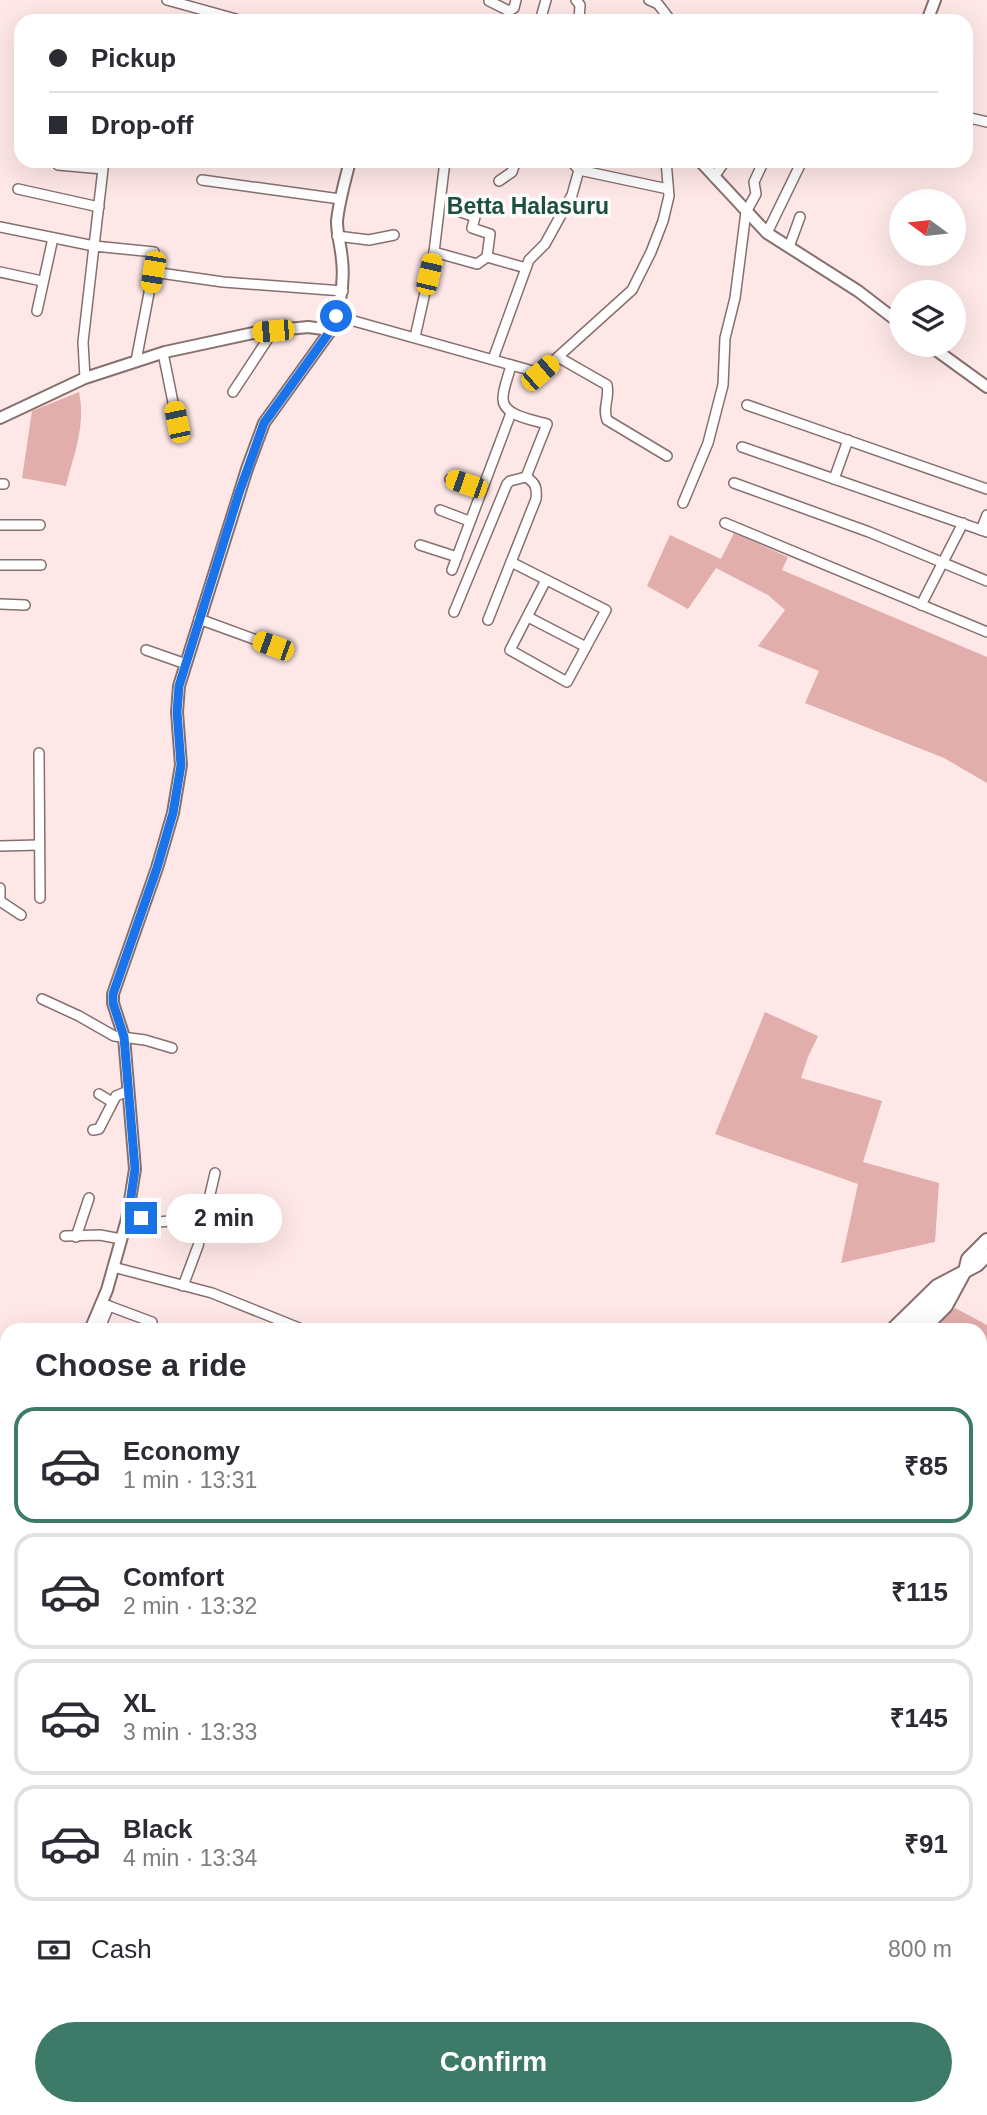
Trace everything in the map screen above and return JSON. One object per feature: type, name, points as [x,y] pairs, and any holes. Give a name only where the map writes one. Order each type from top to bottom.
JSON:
[{"type":"main road","points":[[929,1323],[946,1306],[965,1271],[968,1259],[987,1240]]},
{"type":"main road","points":[[899,1323],[937,1286],[977,1265],[987,1255]]},
{"type":"main road","points":[[915,1323],[965,1271]]},
{"type":"street","points":[[167,0],[218,14]]},
{"type":"street","points":[[489,1],[509,11],[514,8],[516,0]]},
{"type":"street","points":[[649,0],[662,5]]},
{"type":"street","points":[[85,377],[83,342],[103,169],[92,168]]},
{"type":"street","points":[[101,1323],[129,1211],[135,1169],[124,1037],[113,1003],[113,994],[157,868],[173,813],[181,765],[177,712],[179,686],[243,481],[264,423],[331,330],[336,316],[343,291],[342,258],[337,236],[340,199],[348,168]]},
{"type":"street","points":[[415,337],[434,253],[444,168]]},
{"type":"street","points":[[499,181],[513,168]]},
{"type":"street","points":[[336,316],[540,373],[632,290],[663,221],[669,196],[666,168]]},
{"type":"street","points":[[707,168],[767,233],[858,291],[889,315]]},
{"type":"street","points":[[715,177],[720,168]]},
{"type":"street","points":[[683,503],[708,443],[723,385],[725,338],[735,298],[746,212],[756,194],[754,182],[761,168]]},
{"type":"street","points":[[767,233],[799,168]]},
{"type":"street","points":[[493,359],[529,260],[545,244],[572,195],[579,170],[668,189]]},
{"type":"street","points":[[202,180],[340,199]]},
{"type":"street","points":[[18,189],[99,207]]},
{"type":"street","points":[[434,253],[477,264],[487,257],[490,234],[472,228],[475,217],[458,211]]},
{"type":"street","points":[[789,247],[800,217]]},
{"type":"street","points":[[0,227],[94,246],[154,252],[153,272],[136,360]]},
{"type":"street","points":[[337,236],[369,240],[394,235]]},
{"type":"street","points":[[37,311],[53,238]]},
{"type":"street","points":[[487,257],[526,268]]},
{"type":"street","points":[[0,272],[42,281]]},
{"type":"street","points":[[153,272],[223,282],[343,291]]},
{"type":"street","points":[[0,418],[85,377],[136,360],[258,332],[308,327],[331,330]]},
{"type":"street","points":[[233,392],[273,331]]},
{"type":"street","points":[[163,353],[177,422]]},
{"type":"street","points":[[558,357],[607,385],[609,393],[604,411],[607,420],[667,456]]},
{"type":"street","points":[[946,357],[987,387]]},
{"type":"street","points":[[511,365],[502,399],[505,407],[511,413],[548,424],[526,477]]},
{"type":"street","points":[[747,405],[987,489]]},
{"type":"street","points":[[452,570],[511,413]]},
{"type":"street","points":[[835,478],[848,440]]},
{"type":"street","points":[[742,447],[984,531],[987,515]]},
{"type":"street","points":[[454,612],[507,484],[526,477],[537,489],[536,499],[488,620]]},
{"type":"street","points":[[450,479],[481,489]]},
{"type":"street","points":[[734,483],[869,532],[987,581]]},
{"type":"street","points":[[440,510],[470,520]]},
{"type":"street","points":[[725,523],[987,632]]},
{"type":"street","points":[[921,605],[962,523]]},
{"type":"street","points":[[0,525],[40,525]]},
{"type":"street","points":[[420,545],[457,557]]},
{"type":"street","points":[[511,562],[547,580],[606,610],[567,682],[510,650],[547,580]]},
{"type":"street","points":[[0,565],[41,565]]},
{"type":"street","points":[[0,604],[24,605]]},
{"type":"street","points":[[528,617],[586,647]]},
{"type":"street","points":[[200,619],[273,646]]},
{"type":"street","points":[[146,650],[186,664]]},
{"type":"street","points":[[39,753],[40,898]]},
{"type":"street","points":[[0,846],[39,845]]},
{"type":"street","points":[[0,888],[0,901],[21,915]]},
{"type":"street","points":[[42,999],[114,1036],[157,1042],[172,1048]]},
{"type":"street","points":[[93,1130],[99,1129],[116,1096],[128,1091]]},
{"type":"street","points":[[99,1094],[112,1102]]},
{"type":"street","points":[[183,1286],[198,1246],[215,1173]]},
{"type":"street","points":[[76,1237],[89,1198]]},
{"type":"street","points":[[129,1211],[141,1218],[158,1222],[182,1220]]},
{"type":"street","points":[[65,1236],[100,1235],[121,1240]]},
{"type":"street","points":[[113,1267],[212,1293],[287,1323]]},
{"type":"street","points":[[105,1304],[152,1322]]},
{"type":"street","points":[[94,1323],[105,1304]]},
{"type":"shaded area","points":[[79,392],[80,428],[66,486],[22,478],[32,411]]},
{"type":"shaded area","points":[[734,533],[788,557],[782,570],[987,657],[987,783],[944,758],[805,703],[819,671],[758,646],[785,610],[768,595],[716,568],[688,609],[647,586],[670,535],[721,559]]},
{"type":"shaded area","points":[[765,1012],[818,1036],[801,1078],[882,1101],[863,1162],[939,1183],[935,1242],[841,1263],[858,1184],[715,1134]]},
{"type":"shaded area","points":[[955,1308],[983,1323],[939,1323]]},
{"type":"district","name":"Betta Halasuru","points":[[528,206]]},
{"type":"route","points":[[141,1218],[129,1211],[135,1169],[124,1037],[113,1003],[113,994],[157,868],[173,813],[181,765],[177,712],[179,686],[239,493],[264,423],[331,330],[336,316]]}]
